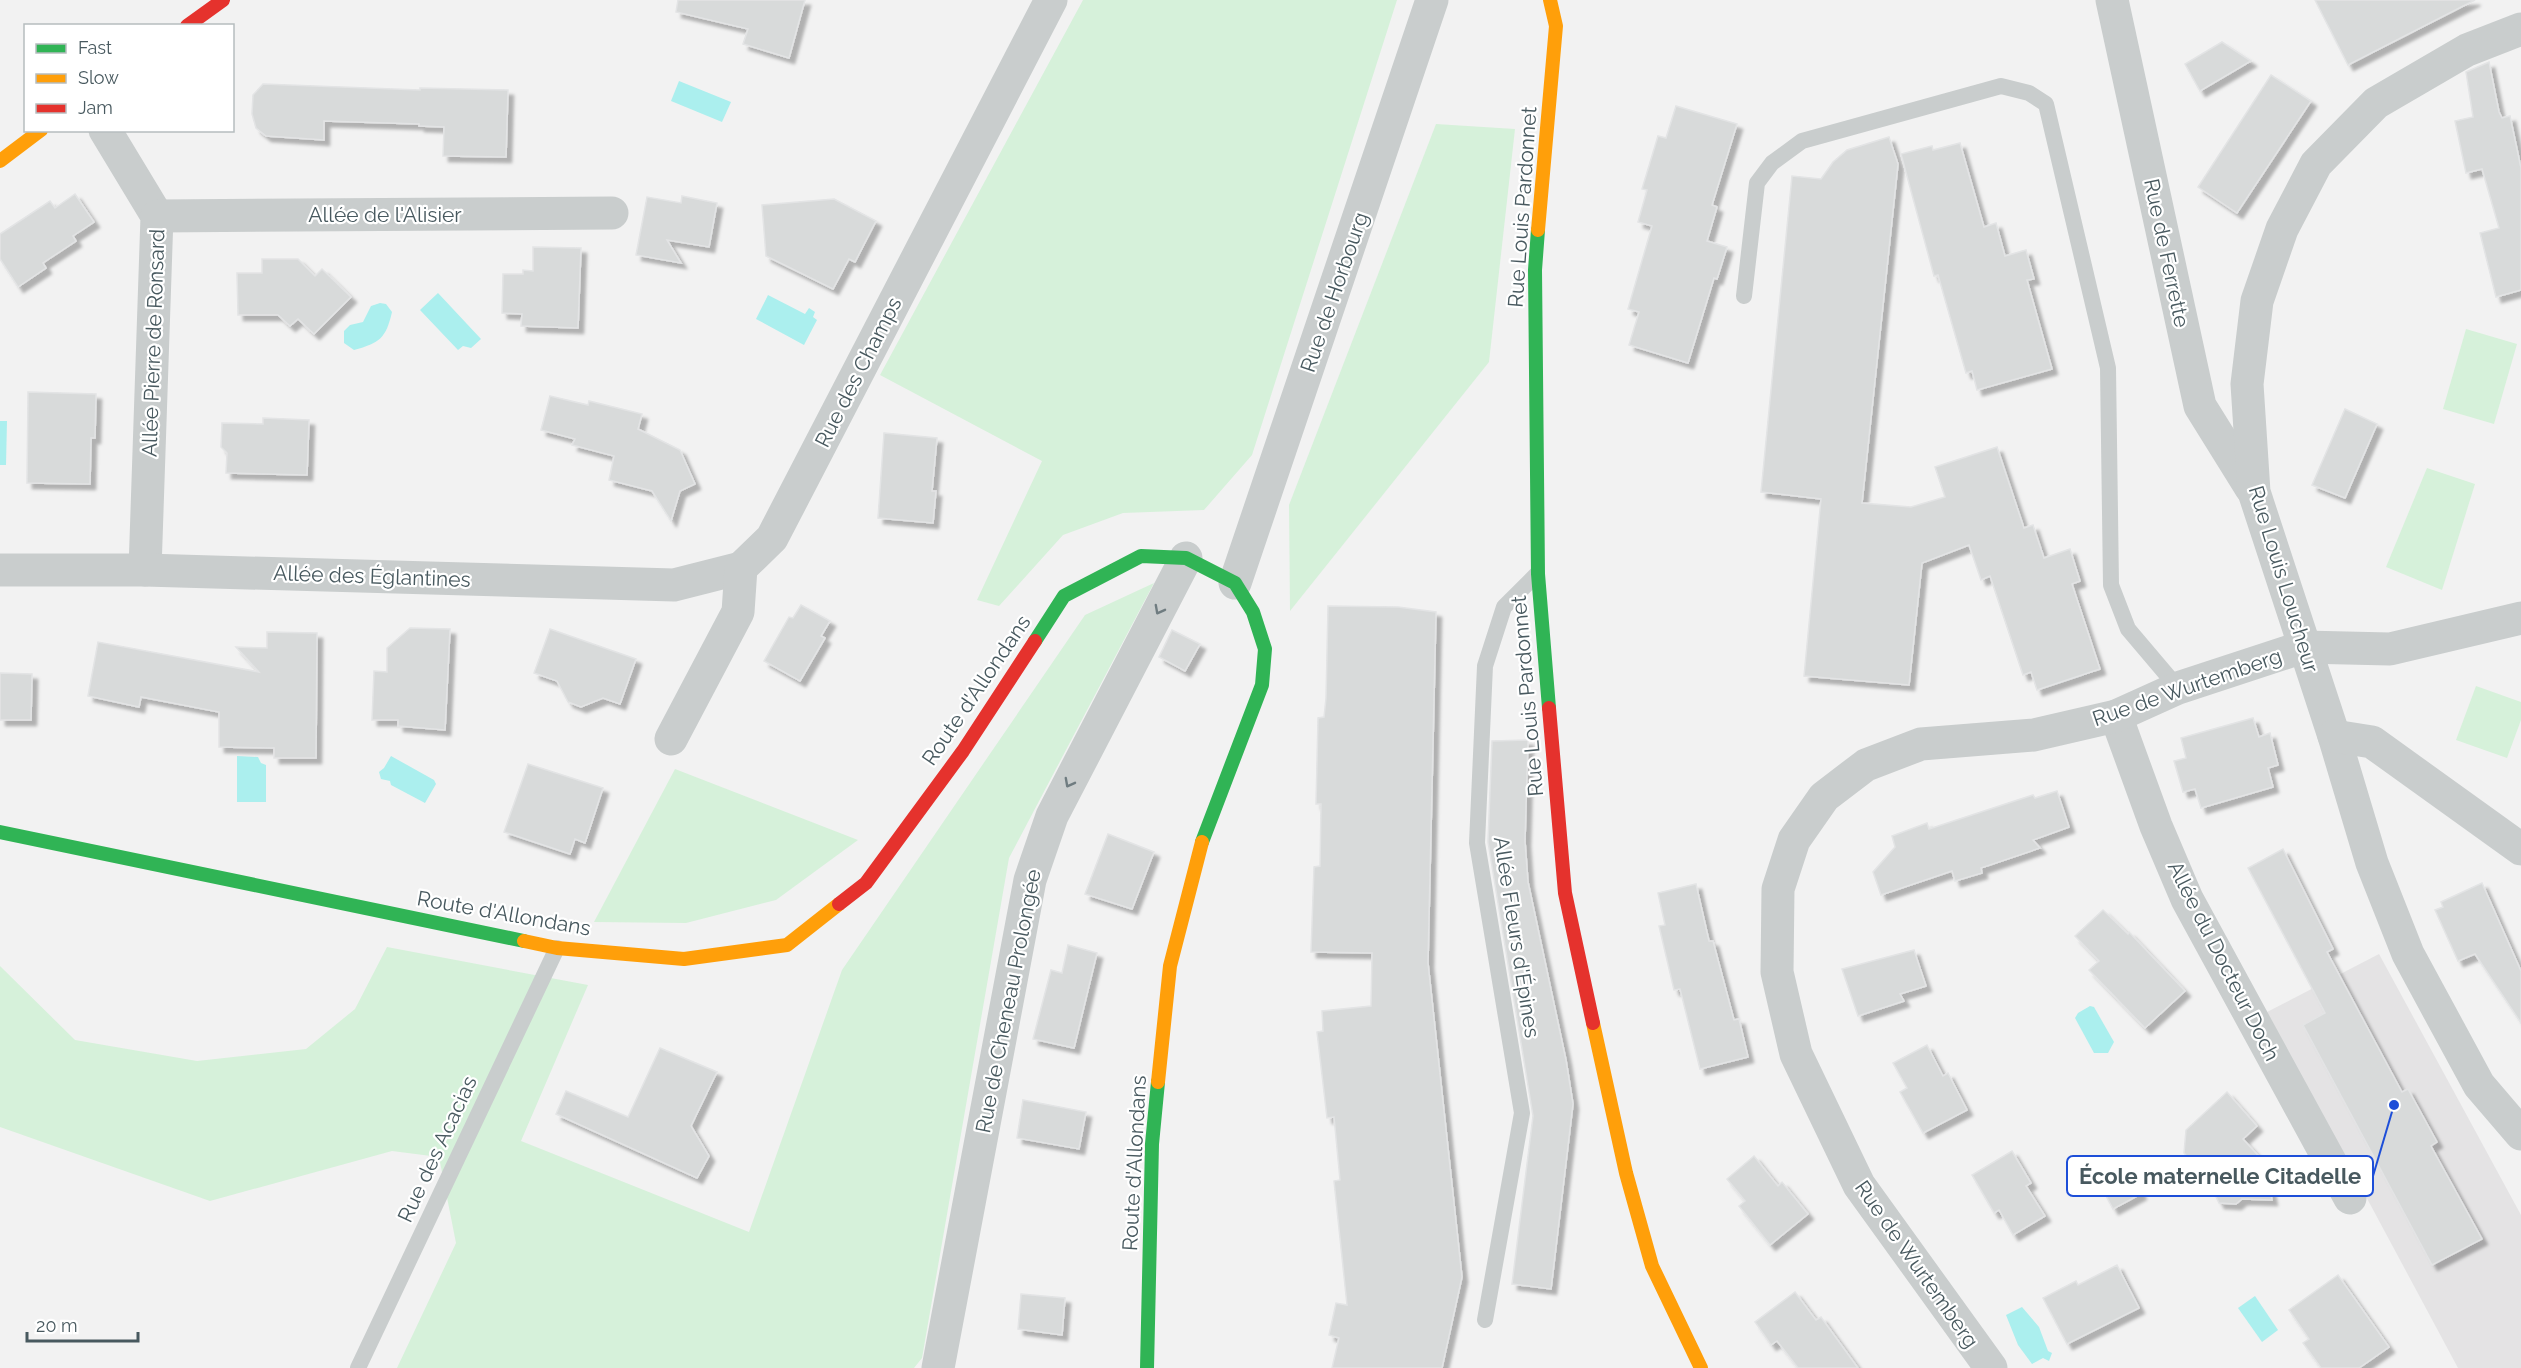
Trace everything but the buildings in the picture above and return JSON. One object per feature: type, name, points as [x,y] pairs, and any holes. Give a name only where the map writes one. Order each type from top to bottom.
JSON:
[{"type":"main road","points":[[190,24],[223,0]]},
{"type":"main road","name":"Rue Louis Pardonnet","points":[[1550,0],[1556,26],[1535,270],[1538,574],[1565,892],[1626,1173],[1649,1256],[1701,1368]]},
{"type":"main road","points":[[0,160],[38,132]]},
{"type":"main road","name":"Route d'Allondans","points":[[0,832],[557,948],[684,959],[787,945],[866,883],[963,751],[1064,596],[1141,556],[1186,558],[1235,584],[1253,612],[1265,649],[1262,685],[1199,849],[1170,966],[1152,1144],[1147,1368]]},
{"type":"street","name":"Rue des Champs","points":[[741,568],[772,538],[1051,0]]},
{"type":"street","name":"Rue de Horbourg","points":[[1235,584],[1432,0]]},
{"type":"street","name":"Rue de Ferrette","points":[[2112,0],[2200,406],[2254,492]]},
{"type":"street","name":"Rue Louis Loucheur","points":[[2521,29],[2467,50],[2376,103],[2316,165],[2282,229],[2257,301],[2247,384],[2254,492],[2373,863],[2408,954],[2479,1085],[2521,1134]]},
{"type":"street","name":"Allée Pierre de Ronsard","points":[[106,132],[157,216],[145,570]]},
{"type":"street","name":"Allée de l'Alisier","points":[[157,216],[612,213]]},
{"type":"street","name":"Rue de Cheneau Prolongée","points":[[938,1368],[1030,880],[1052,816],[1186,558]]},
{"type":"street","name":"Allée des Églantines","points":[[0,570],[145,570],[675,585],[741,568]]},
{"type":"street","points":[[671,739],[738,612],[741,568]]},
{"type":"street","name":"Rue de Wurtemberg","points":[[1991,1368],[1859,1185],[1796,1054],[1777,972],[1778,889],[1794,840],[1824,797],[1866,765],[1921,744],[2034,735],[2116,716],[2178,688],[2303,647],[2390,649],[2521,618]]},
{"type":"street","name":"Allée du Docteur Doch","points":[[2116,716],[2156,826],[2187,899],[2350,1198]]},
{"type":"street","points":[[2334,736],[2372,742],[2521,849]]},
{"type":"lane","points":[[1743,296],[1756,183],[1772,163],[1802,141],[2001,86],[2029,93],[2046,104],[2108,368],[2111,585],[2128,629],[2178,688]]},
{"type":"lane","name":"Allée Fleurs d'Épines","points":[[1485,1320],[1522,1113],[1477,843],[1485,666],[1504,607],[1538,574]]},
{"type":"lane","name":"Rue des Acacias","points":[[358,1368],[557,948]]},
{"type":"shaded area","points":[[2379,954],[2521,1215],[2521,1368],[2458,1368],[2267,1012]]},
{"type":"green space","points":[[1083,0],[1397,0],[1252,455],[1204,510],[1123,513],[1063,535],[999,606],[977,600],[1042,461],[880,375]]},
{"type":"green space","points":[[1436,124],[1515,129],[1489,362],[1290,611],[1289,505]]},
{"type":"green space","points":[[2466,329],[2517,344],[2494,424],[2443,409]]},
{"type":"green space","points":[[2427,468],[2475,484],[2442,590],[2386,567]]},
{"type":"green space","points":[[1154,583],[1009,858],[922,1358],[914,1368],[397,1368],[456,1243],[439,1157],[392,1151],[210,1201],[0,1127],[0,966],[75,1040],[197,1061],[306,1049],[355,1009],[387,947],[588,985],[521,1141],[749,1232],[842,970],[1085,615]]},
{"type":"green space","points":[[2476,686],[2521,702],[2521,720],[2507,758],[2456,740]]},
{"type":"green space","points":[[675,769],[858,840],[776,900],[686,923],[594,922]]},
{"type":"water","points":[[679,81],[731,102],[722,122],[671,101]]},
{"type":"water","points":[[438,293],[481,339],[471,348],[463,346],[458,350],[420,310]]},
{"type":"water","points":[[768,295],[805,314],[809,308],[815,312],[813,317],[817,320],[804,345],[756,319]]},
{"type":"water","points":[[386,304],[392,312],[384,334],[376,342],[354,350],[344,343],[344,331],[350,325],[363,322],[371,306]]},
{"type":"water","points":[[0,421],[7,421],[6,465],[0,465]]},
{"type":"water","points":[[237,756],[258,757],[261,763],[266,765],[266,802],[237,802]]},
{"type":"water","points":[[391,756],[434,780],[436,784],[425,803],[391,785],[390,781],[381,779],[379,772]]},
{"type":"water","points":[[2090,1006],[2094,1007],[2114,1042],[2108,1053],[2094,1053],[2075,1018],[2078,1013]]},
{"type":"water","points":[[2255,1296],[2278,1330],[2262,1342],[2238,1308]]},
{"type":"water","points":[[2022,1307],[2039,1327],[2048,1351],[2052,1353],[2049,1361],[2043,1358],[2032,1364],[2018,1345],[2006,1315]]},
{"type":"traffic: fast","points":[[1538,230],[1535,270],[1538,574],[1549,708]]},
{"type":"traffic: fast","points":[[1035,641],[1064,596],[1141,556],[1186,558],[1235,583],[1253,612],[1265,649],[1262,685],[1202,842]]},
{"type":"traffic: fast","points":[[0,832],[524,941]]},
{"type":"traffic: fast","points":[[1147,1368],[1152,1144],[1158,1082]]},
{"type":"traffic: slow","points":[[1538,230],[1556,26],[1550,0]]},
{"type":"traffic: slow","points":[[0,161],[38,132]]},
{"type":"traffic: slow","points":[[1158,1082],[1170,966],[1202,842]]},
{"type":"traffic: slow","points":[[524,941],[557,948],[684,959],[787,945],[839,904]]},
{"type":"traffic: slow","points":[[1593,1023],[1626,1173],[1652,1266],[1701,1368]]},
{"type":"traffic: jam","points":[[190,24],[223,0]]},
{"type":"traffic: jam","points":[[839,904],[866,883],[963,751],[1035,641]]},
{"type":"traffic: jam","points":[[1549,708],[1565,893],[1593,1023]]},
{"type":"place","name":"École maternelle Citadelle","points":[[2394,1105]]}]
